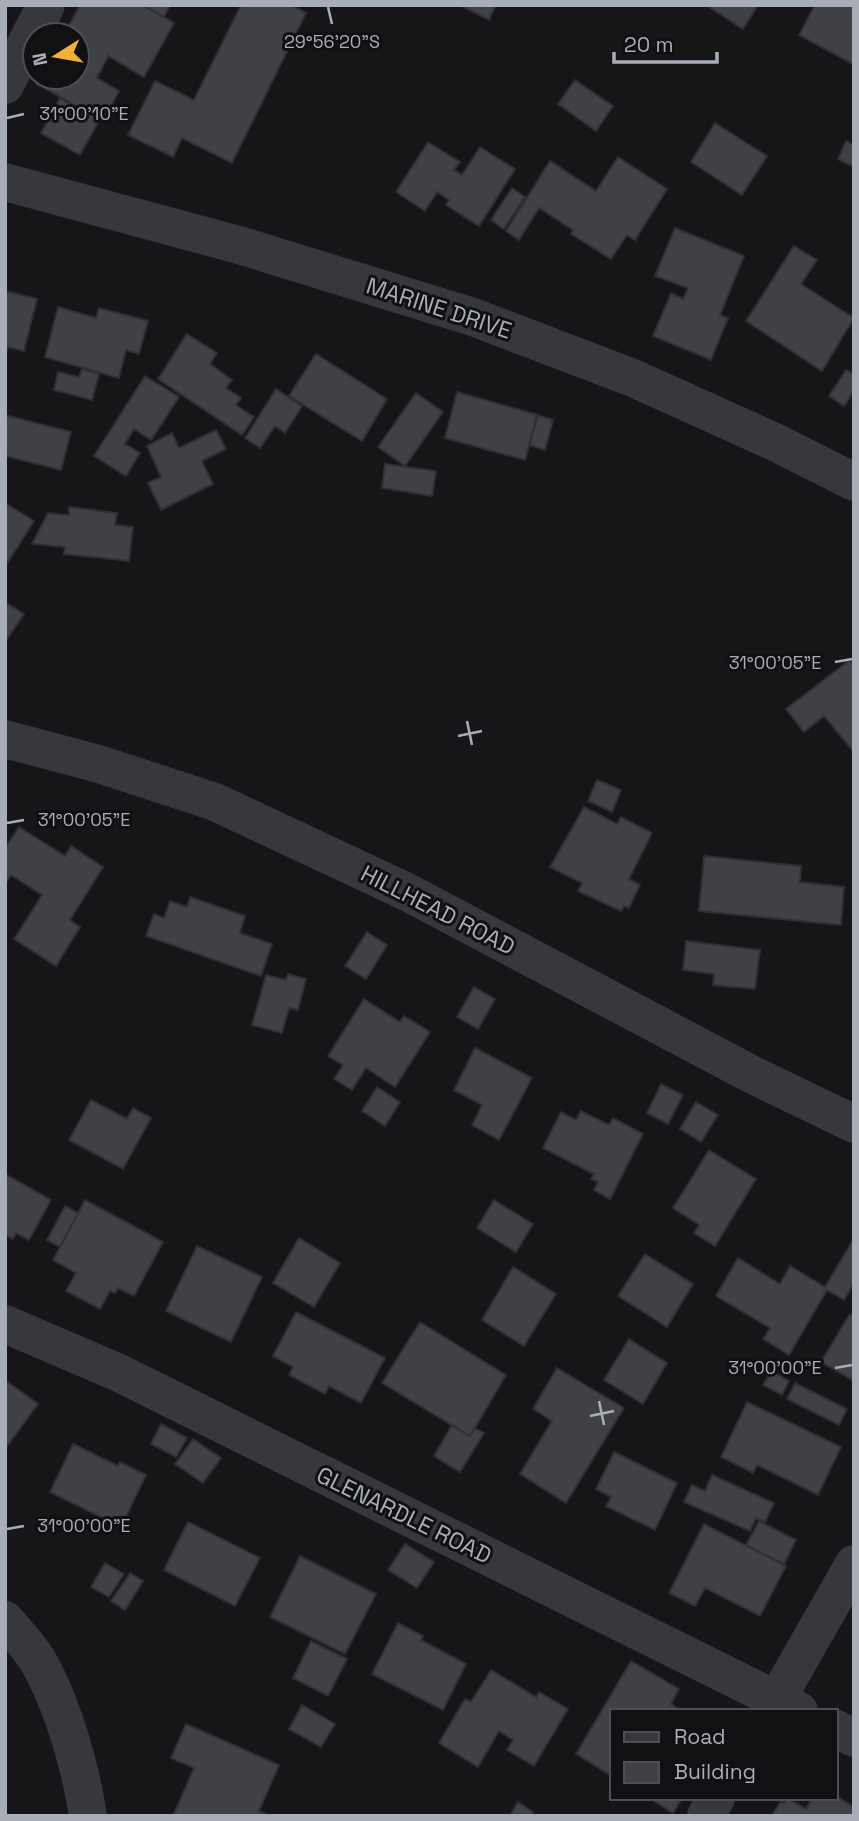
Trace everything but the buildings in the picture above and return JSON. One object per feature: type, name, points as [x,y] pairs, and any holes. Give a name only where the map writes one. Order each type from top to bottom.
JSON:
[{"type":"street","points":[[5,85],[46,5]]},
{"type":"street","name":"MARINE DRIVE","points":[[5,182],[239,245],[473,317],[633,378],[777,443],[854,482]]},
{"type":"street","name":"HILLHEAD ROAD","points":[[5,739],[169,786],[215,802],[405,891],[751,1074],[854,1124]]},
{"type":"street","name":"GLENARDLE ROAD","points":[[5,1324],[117,1373],[782,1707]]},
{"type":"street","points":[[782,1707],[854,1564]]},
{"type":"street","points":[[5,1620],[27,1644],[44,1671],[76,1760],[88,1816]]},
{"type":"street","points":[[838,1730],[854,1738]]},
{"type":"street","points":[[706,1816],[715,1800]]}]
